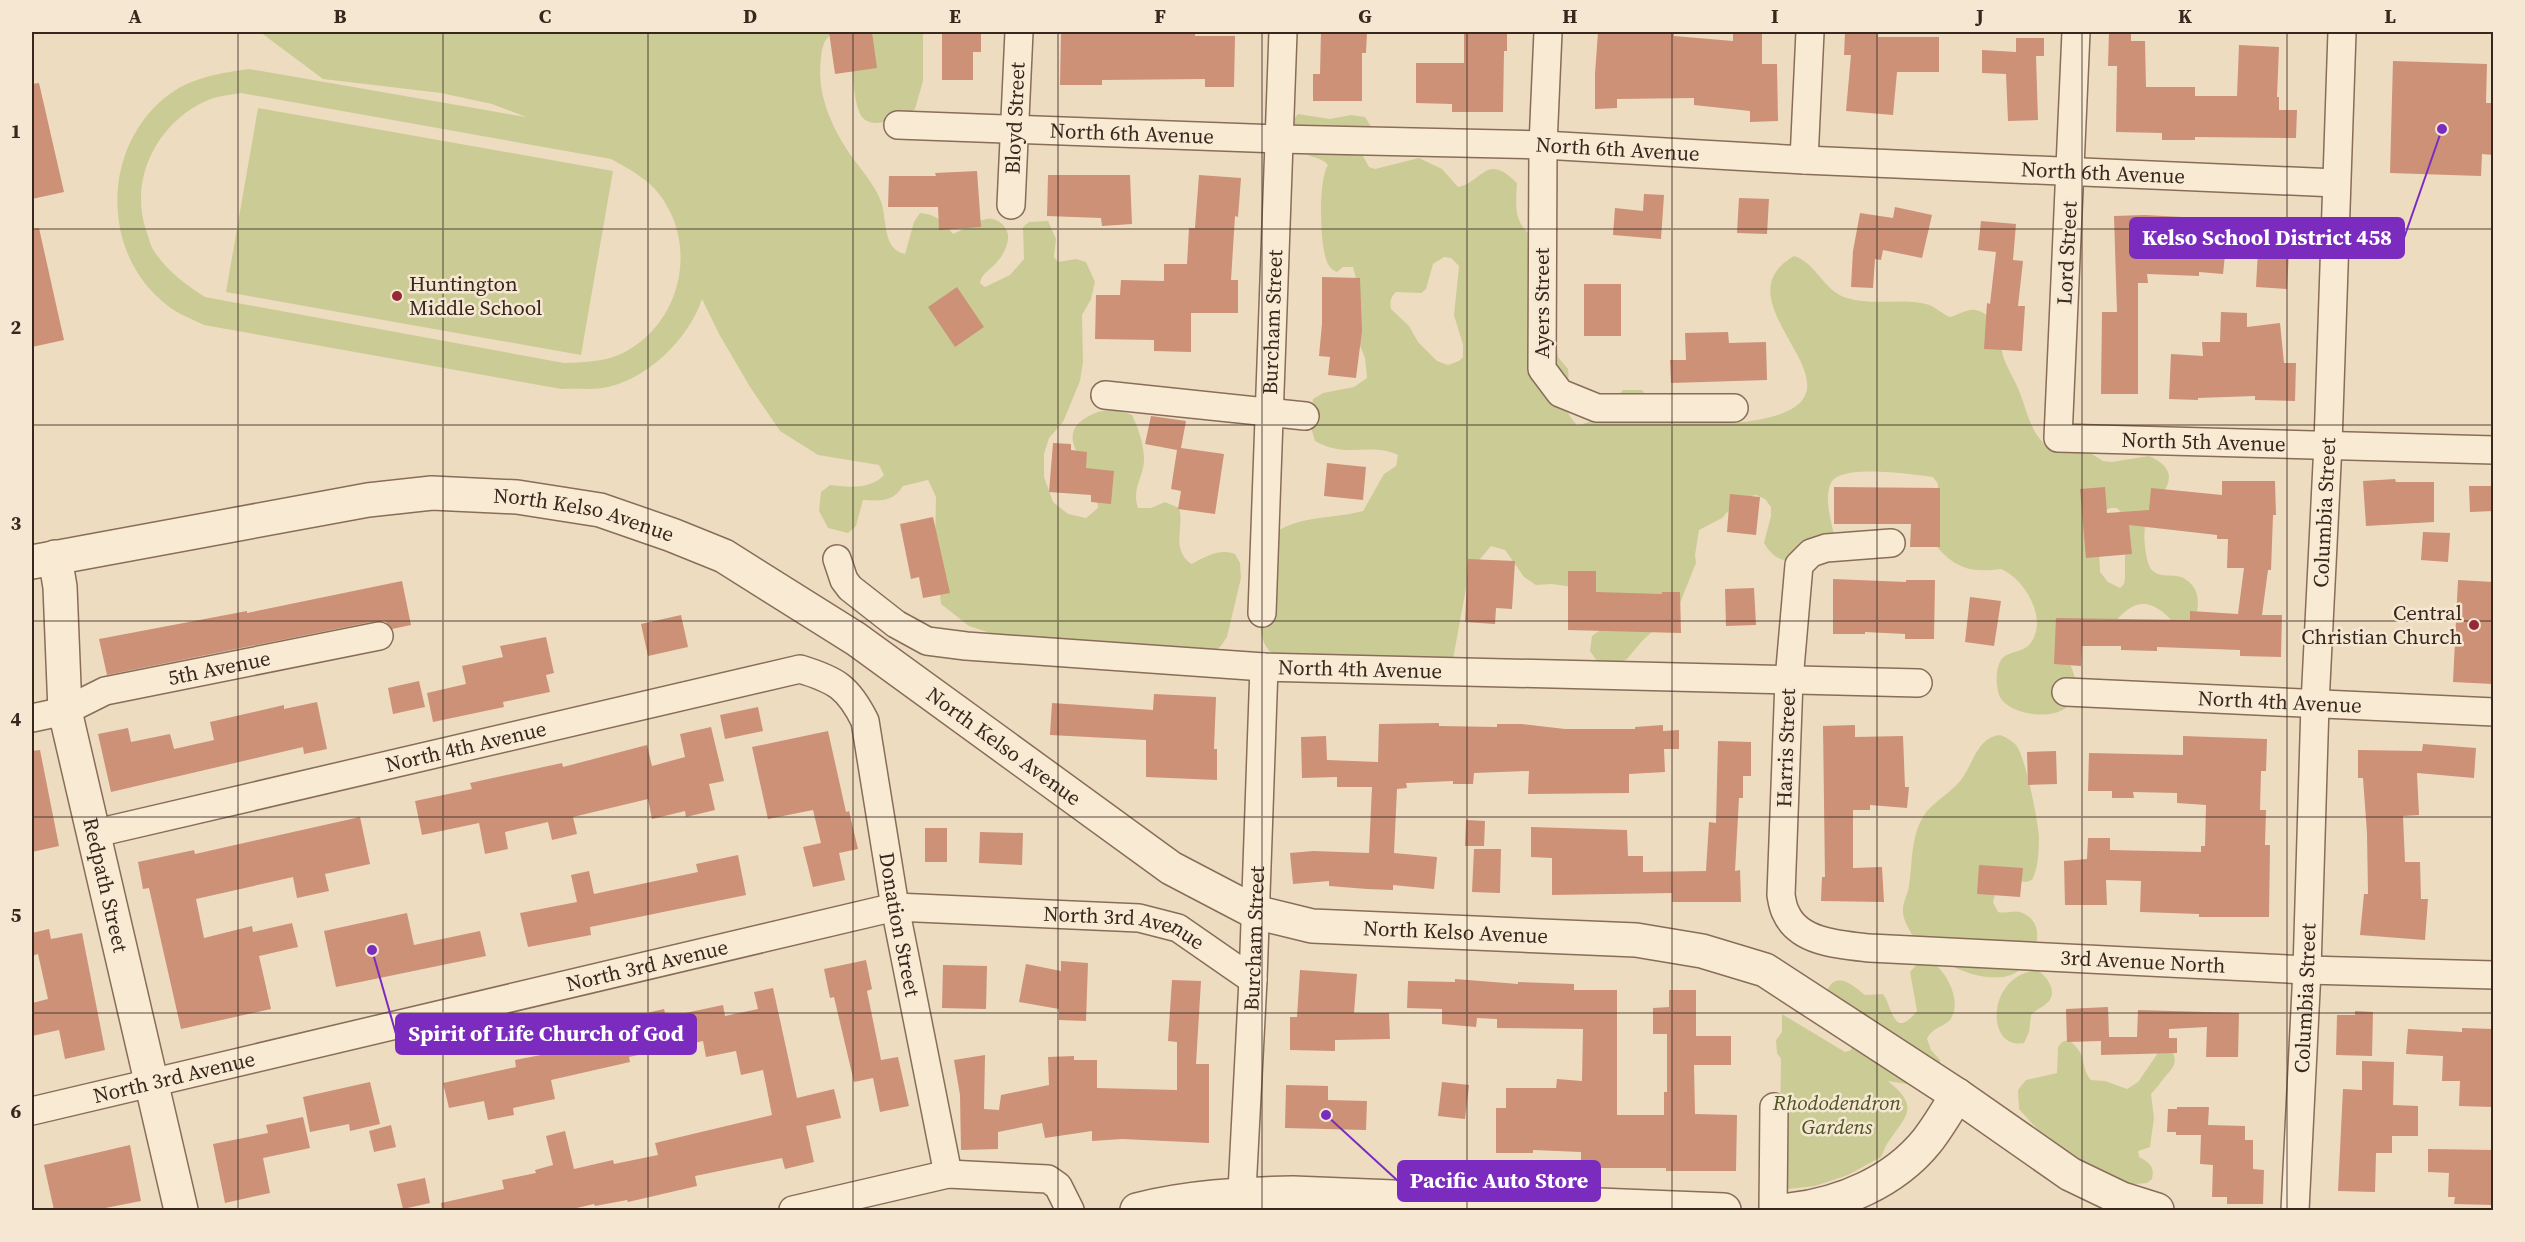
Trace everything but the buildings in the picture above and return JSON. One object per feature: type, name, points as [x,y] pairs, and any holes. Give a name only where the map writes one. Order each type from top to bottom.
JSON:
[{"type":"street","name":"Bloyd Street","points":[[1011,205],[1019,32]]},
{"type":"street","name":"Burcham Street","points":[[1262,613],[1283,32]]},
{"type":"street","name":"Ayers Street","points":[[1548,32],[1543,145],[1542,369],[1560,393],[1597,408],[1734,408]]},
{"type":"street","points":[[1804,160],[1810,32]]},
{"type":"street","name":"Lord Street","points":[[2058,438],[2076,32]]},
{"type":"street","name":"Columbia Street","points":[[2295,1210],[2328,444],[2342,32]]},
{"type":"street","name":"North 6th Avenue","points":[[898,125],[1279,139],[1543,145],[1804,160],[2336,183]]},
{"type":"street","points":[[1105,395],[1305,416]]},
{"type":"street","name":"North 5th Avenue","points":[[2058,438],[2493,450]]},
{"type":"street","name":"North Kelso Avenue","points":[[43,559],[368,500],[432,493],[517,497],[600,510],[724,556],[856,639],[1171,868],[1255,912],[1312,926],[1636,940],[1702,951],[1765,970],[1958,1095],[2070,1174],[2122,1199],[2157,1210]]},
{"type":"street","name":"Harris Street","points":[[1796,927],[1786,914],[1781,895],[1789,680],[1799,565],[1810,553],[1826,548],[1891,543]]},
{"type":"street","name":"Redpath Street","points":[[43,559],[60,587],[65,711],[181,1210]]},
{"type":"street","name":"North 4th Avenue","points":[[837,559],[844,580],[850,588],[896,624],[927,641],[1264,667],[1918,683]]},
{"type":"street","name":"5th Avenue","points":[[32,718],[65,711],[105,691],[379,636]]},
{"type":"street","name":"Burcham Street","points":[[1242,1202],[1253,980],[1264,667]]},
{"type":"street","name":"North 4th Avenue","points":[[92,834],[800,669],[838,683]]},
{"type":"street","name":"Donation Street","points":[[838,683],[855,700],[865,721],[895,907],[948,1174]]},
{"type":"street","name":"North 4th Avenue","points":[[2066,692],[2493,712]]},
{"type":"street","name":"North 3rd Avenue","points":[[32,1111],[895,907],[1139,918],[1178,928],[1253,980]]},
{"type":"street","name":"3rd Avenue North","points":[[1796,927],[1814,938],[1869,948],[2307,970],[2493,975]]},
{"type":"street","points":[[1790,1210],[1816,1207],[1854,1195],[1899,1168],[1927,1141],[1958,1095]]},
{"type":"street","points":[[1773,1210],[1774,1107]]},
{"type":"street","points":[[793,1210],[948,1174],[1048,1179],[1058,1186],[1070,1210]]},
{"type":"street","points":[[1137,1210],[1158,1205],[1242,1202],[1293,1193],[1724,1210]]},
{"type":"green space","points":[[260,32],[835,32],[826,40],[822,50],[820,72],[824,99],[833,125],[878,194],[886,231],[892,246],[897,251],[905,254],[914,222],[920,213],[939,219],[953,234],[988,219],[1001,223],[1007,231],[1007,246],[999,260],[983,276],[980,283],[985,287],[1010,275],[1024,259],[1023,227],[1029,222],[1048,221],[1056,239],[1054,257],[1058,262],[1076,259],[1086,262],[1095,282],[1091,299],[1082,315],[1083,362],[1080,381],[1063,422],[1049,438],[1044,454],[1044,477],[1053,502],[1068,514],[1086,518],[1098,508],[1095,485],[1076,450],[1073,433],[1077,425],[1098,412],[1115,411],[1132,415],[1140,435],[1144,457],[1136,494],[1138,508],[1151,508],[1165,502],[1179,508],[1181,551],[1191,564],[1223,552],[1235,554],[1240,563],[1241,578],[1227,637],[1220,647],[1209,654],[1018,642],[969,626],[941,604],[935,547],[936,497],[928,480],[903,486],[891,498],[863,500],[856,526],[848,533],[828,528],[819,511],[821,492],[830,485],[858,486],[872,483],[884,475],[879,465],[818,455],[780,431],[750,387],[719,334],[702,299],[687,329],[664,356],[635,377],[619,384],[592,389],[561,389],[204,325],[172,309],[145,284],[130,258],[120,229],[117,199],[121,169],[131,140],[148,114],[171,93],[189,83],[208,76],[249,69],[526,117],[492,104],[441,93],[323,79]],"holes":[[[241,93],[611,159],[647,182],[664,201],[674,220],[679,241],[678,282],[661,320],[647,336],[630,349],[614,357],[590,362],[564,363],[205,297],[177,277],[159,258],[151,244],[142,211],[141,191],[145,173],[151,155],[161,138],[174,123],[206,101]]]},
{"type":"green space","points":[[842,32],[923,32],[923,81],[915,109],[896,119],[880,123],[867,121],[862,117],[854,91],[850,37]]},
{"type":"green space","points":[[258,108],[613,171],[581,355],[226,292]]},
{"type":"green space","points":[[1298,114],[1330,119],[1351,115],[1365,117],[1372,128],[1363,156],[1369,167],[1375,169],[1419,158],[1442,169],[1458,187],[1492,169],[1507,174],[1517,183],[1517,212],[1522,225],[1532,236],[1554,319],[1558,357],[1568,369],[1567,411],[1577,425],[1597,417],[1623,390],[1642,390],[1664,412],[1686,420],[1743,422],[1790,410],[1806,393],[1805,372],[1771,300],[1773,276],[1794,256],[1809,265],[1832,289],[1847,298],[1867,301],[1917,302],[1932,306],[1950,317],[1970,310],[1984,313],[1994,323],[2004,359],[2018,388],[2033,429],[2043,443],[2050,448],[2059,445],[2087,451],[2103,461],[2112,462],[2149,456],[2162,463],[2168,471],[2169,479],[2166,487],[2146,522],[2144,536],[2146,555],[2151,569],[2155,572],[2181,577],[2191,583],[2198,600],[2197,612],[2192,624],[2176,625],[2155,607],[2146,604],[2129,609],[2103,636],[2078,634],[2068,660],[2076,683],[2074,699],[2065,709],[2051,714],[2019,711],[2006,704],[1999,695],[1997,677],[2001,660],[2010,653],[2026,648],[2035,635],[2036,613],[2026,591],[2010,574],[2001,569],[1966,568],[1951,560],[1937,547],[1938,484],[1933,477],[1863,472],[1848,473],[1837,477],[1831,483],[1828,504],[1835,542],[1798,560],[1780,559],[1764,543],[1771,516],[1771,507],[1765,499],[1756,495],[1739,499],[1722,518],[1699,530],[1696,563],[1678,608],[1642,641],[1627,659],[1612,666],[1599,664],[1590,651],[1592,636],[1603,628],[1592,590],[1552,584],[1536,585],[1524,577],[1505,550],[1491,546],[1469,572],[1451,670],[1277,656],[1267,648],[1262,635],[1260,618],[1265,580],[1276,532],[1307,520],[1363,511],[1384,474],[1396,466],[1398,455],[1378,450],[1337,449],[1315,441],[1309,421],[1313,399],[1323,393],[1354,387],[1367,378],[1365,358],[1358,341],[1358,286],[1353,267],[1343,267],[1337,272],[1329,266],[1323,246],[1321,200],[1328,165],[1299,148],[1290,123]],"holes":[[[1444,257],[1451,258],[1459,266],[1454,315],[1463,345],[1463,357],[1448,365],[1437,361],[1418,342],[1409,326],[1391,309],[1392,298],[1396,292],[1421,293],[1426,289],[1433,264]],[[2117,508],[2125,517],[2125,578],[2120,588],[2108,582],[2100,572],[2098,527],[2105,510]]]},
{"type":"green space","points":[[2000,735],[2013,742],[2020,751],[2031,790],[2039,839],[2037,866],[2032,880],[2020,881],[1996,890],[1993,902],[1998,912],[2020,912],[2030,917],[2037,934],[2032,954],[2019,970],[2011,975],[1985,977],[1956,968],[1929,952],[1911,933],[1903,909],[1909,886],[1915,838],[1927,811],[1960,781],[1980,746],[1992,737]]},
{"type":"green space","name":"Rhododendron Gardens","points":[[1931,962],[1943,972],[1948,980],[1955,1006],[1949,1021],[1934,1030],[1927,1039],[1931,1050],[1940,1060],[1940,1066],[1913,1085],[1888,1081],[1904,1098],[1907,1112],[1881,1157],[1848,1175],[1815,1186],[1779,1190],[1781,1059],[1777,1053],[1776,1040],[1782,1032],[1782,1014],[1845,1052],[1851,1050],[1853,1044],[1826,993],[1830,986],[1840,980],[1865,995],[1883,994],[1895,1019],[1903,1023],[1917,1011],[1910,972],[1918,963]]},
{"type":"green space","points":[[2037,970],[2050,985],[2052,994],[2045,1005],[2031,1015],[2029,1032],[2024,1043],[2012,1042],[2003,1036],[1998,1025],[1997,1012],[2000,998],[2008,985],[2020,975]]},
{"type":"green space","points":[[2068,1040],[2079,1050],[2087,1075],[2091,1080],[2105,1081],[2127,1089],[2138,1082],[2160,1050],[2171,1049],[2175,1058],[2172,1068],[2151,1094],[2154,1118],[2150,1147],[2138,1151],[2139,1157],[2152,1168],[2152,1179],[2147,1183],[2135,1184],[2129,1194],[2064,1159],[2019,1109],[2018,1090],[2026,1080],[2057,1073],[2058,1047],[2062,1042]]},
{"type":"place","name":"Kelso School District 458","points":[[2442,129]]},
{"type":"place","name":"Huntington Middle School","points":[[397,296]]},
{"type":"place","name":"Central Christian Church","points":[[2474,625]]},
{"type":"place","name":"Spirit of Life Church of God","points":[[372,950]]},
{"type":"place","name":"Pacific Auto Store","points":[[1326,1115]]}]
